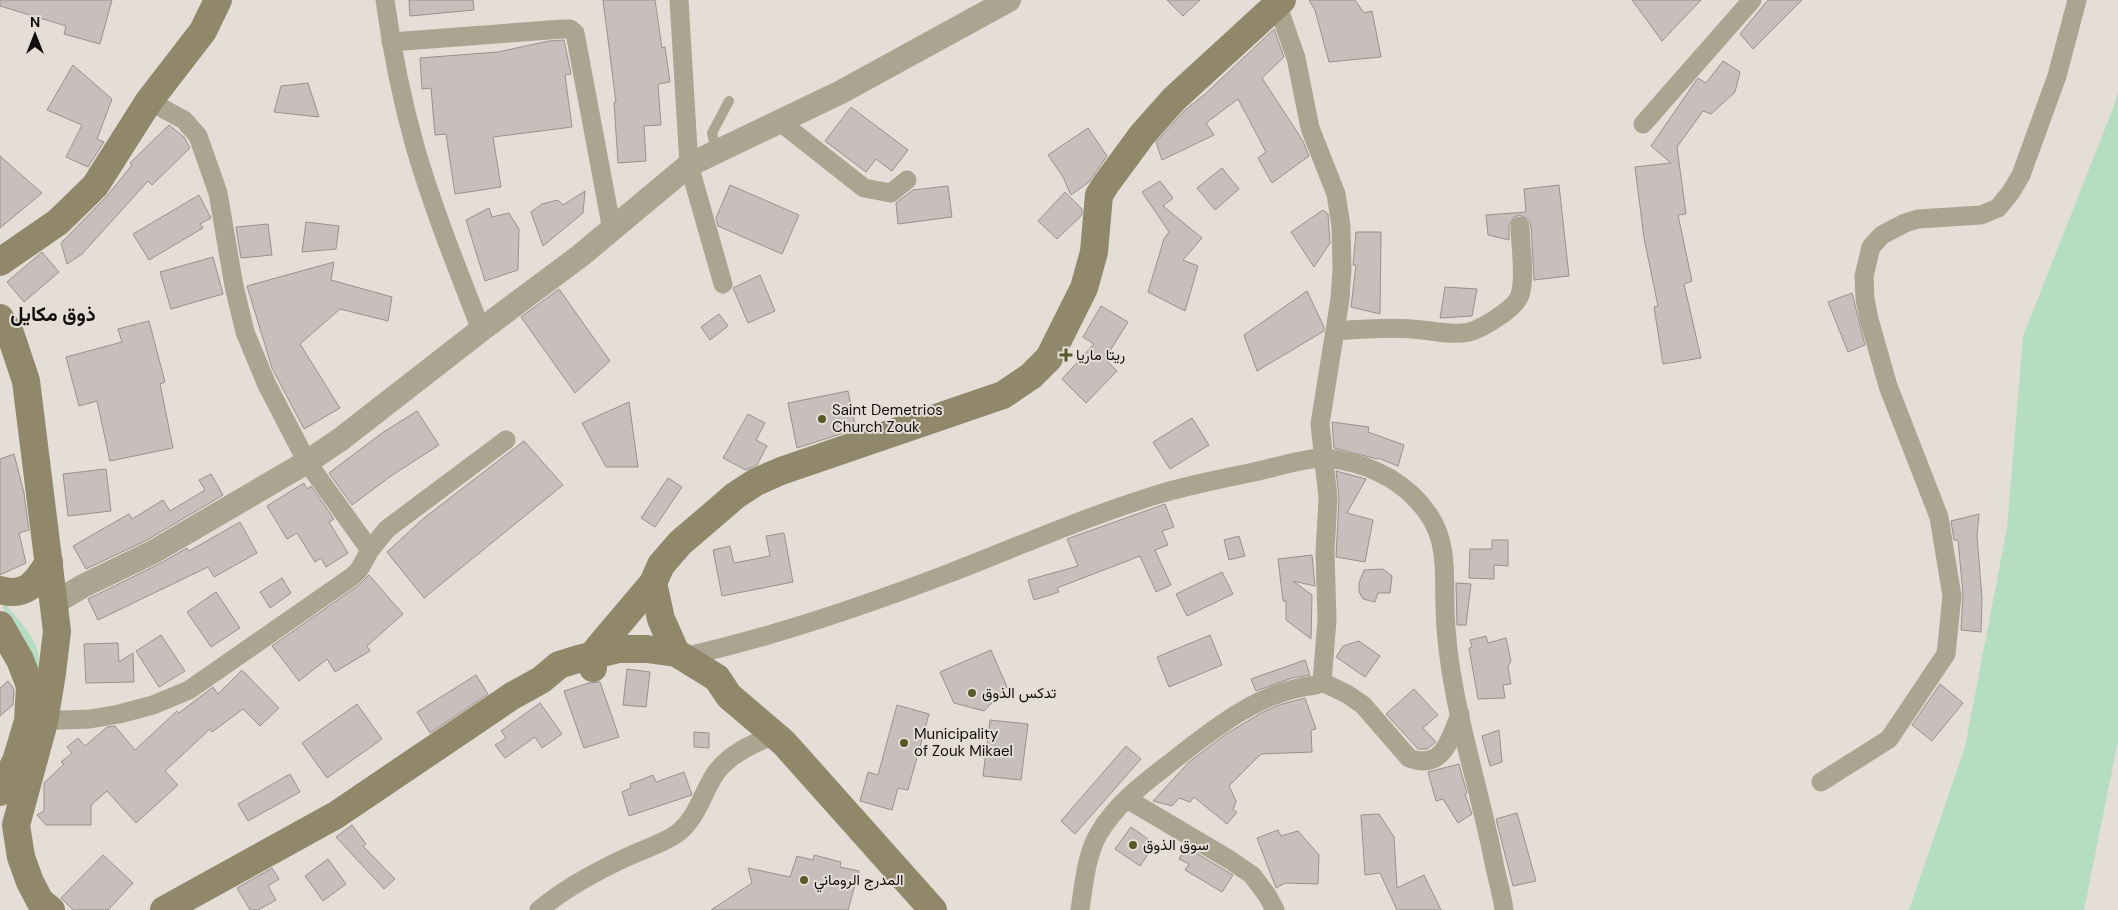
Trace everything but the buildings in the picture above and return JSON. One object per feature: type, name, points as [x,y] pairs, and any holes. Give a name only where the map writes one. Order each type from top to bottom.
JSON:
[{"type":"main road","points":[[0,262],[44,233],[83,199],[105,172],[149,101],[203,31],[218,0]]},
{"type":"main road","points":[[933,910],[775,735],[679,655],[661,618],[657,574],[680,543],[708,516],[756,482],[781,471],[1003,395],[1031,376],[1049,358],[1084,288],[1094,252],[1100,194],[1106,184],[1142,135],[1174,99],[1280,2]]},
{"type":"main road","points":[[0,318],[10,333],[26,381],[57,631],[52,673],[9,817],[21,857],[40,901],[49,909]]},
{"type":"main road","points":[[0,590],[22,591],[32,586],[38,581],[49,562]]},
{"type":"main road","points":[[585,664],[584,645],[595,631],[646,575],[657,574]]},
{"type":"main road","points":[[0,625],[20,660],[30,686],[36,722],[0,792]]},
{"type":"main road","points":[[585,664],[619,649],[647,649],[679,655]]},
{"type":"main road","points":[[171,908],[336,815],[495,707],[541,680],[559,665],[646,663],[674,669],[719,688]]},
{"type":"street","points":[[385,0],[391,42],[417,151],[446,237],[481,330]]},
{"type":"street","points":[[680,0],[689,165],[722,284]]},
{"type":"street","points":[[54,603],[83,586],[153,552],[307,462],[341,439],[580,256],[689,165],[716,150],[841,92],[1009,0]]},
{"type":"street","points":[[1643,124],[1752,0]]},
{"type":"street","points":[[1821,782],[1889,739],[1946,654],[1951,604],[1947,556],[1939,517],[1888,386],[1869,319],[1865,299],[1864,276],[1868,253],[1882,235],[1905,223],[1981,214],[1998,208],[2011,192],[2021,175],[2057,76],[2077,0]]},
{"type":"street","points":[[1280,2],[1296,58],[1310,128],[1334,188],[1339,207],[1342,269],[1336,331],[1320,424],[1322,457],[1328,498],[1325,553],[1327,620],[1322,682]]},
{"type":"street","points":[[391,42],[562,29],[570,29],[575,33],[612,230]]},
{"type":"street","points":[[149,101],[184,120],[198,136],[218,193],[234,286],[245,332],[267,385],[307,462],[370,550]]},
{"type":"street","points":[[779,121],[864,188],[891,192],[907,180]]},
{"type":"street","points":[[1336,331],[1384,328],[1454,334],[1469,332],[1484,326],[1513,306],[1520,296],[1522,282],[1520,226]]},
{"type":"street","points":[[36,722],[119,714],[153,705],[188,690],[353,576],[387,529],[506,440]]},
{"type":"street","points":[[679,655],[732,646],[825,618],[944,575],[1088,518],[1159,494],[1322,457],[1356,463],[1381,473],[1400,485],[1418,502],[1438,531],[1443,546],[1446,578],[1445,611],[1452,683],[1487,824],[1504,910]]},
{"type":"street","points":[[719,688],[732,646]]},
{"type":"street","points":[[1322,682],[1347,694],[1363,705],[1409,758],[1417,761],[1426,762],[1438,756],[1451,737],[1460,714]]},
{"type":"street","points":[[1080,910],[1092,849],[1106,822],[1127,799],[1218,725],[1243,710],[1273,696],[1322,682]]},
{"type":"street","points":[[539,910],[556,896],[613,864],[678,833],[692,819],[716,773],[732,757],[752,744],[775,735]]},
{"type":"street","points":[[1127,799],[1252,875],[1267,895],[1275,910]]},
{"type":"lane","points":[[716,150],[712,133],[729,102]]},
{"type":"green space","points":[[2118,90],[2118,741],[2084,910],[1909,910],[1965,747],[2007,528],[2023,336],[2114,106]]},
{"type":"green space","points":[[2,601],[34,641],[40,660],[39,670],[28,666],[10,637]]},
{"type":"place","name":"ريتا ماريا","points":[[1066,355]]},
{"type":"place","name":"Saint Demetrios Church Zouk","points":[[822,419]]},
{"type":"place","name":"تدكس الذوق","points":[[972,693]]},
{"type":"place","name":"Municipality of Zouk Mikael","points":[[904,743]]},
{"type":"place","name":"سوق الذوق","points":[[1133,845]]},
{"type":"place","name":"المدرج الروماني","points":[[804,880]]},
{"type":"district","name":"ذوق مكايل","points":[[53,314]]}]
